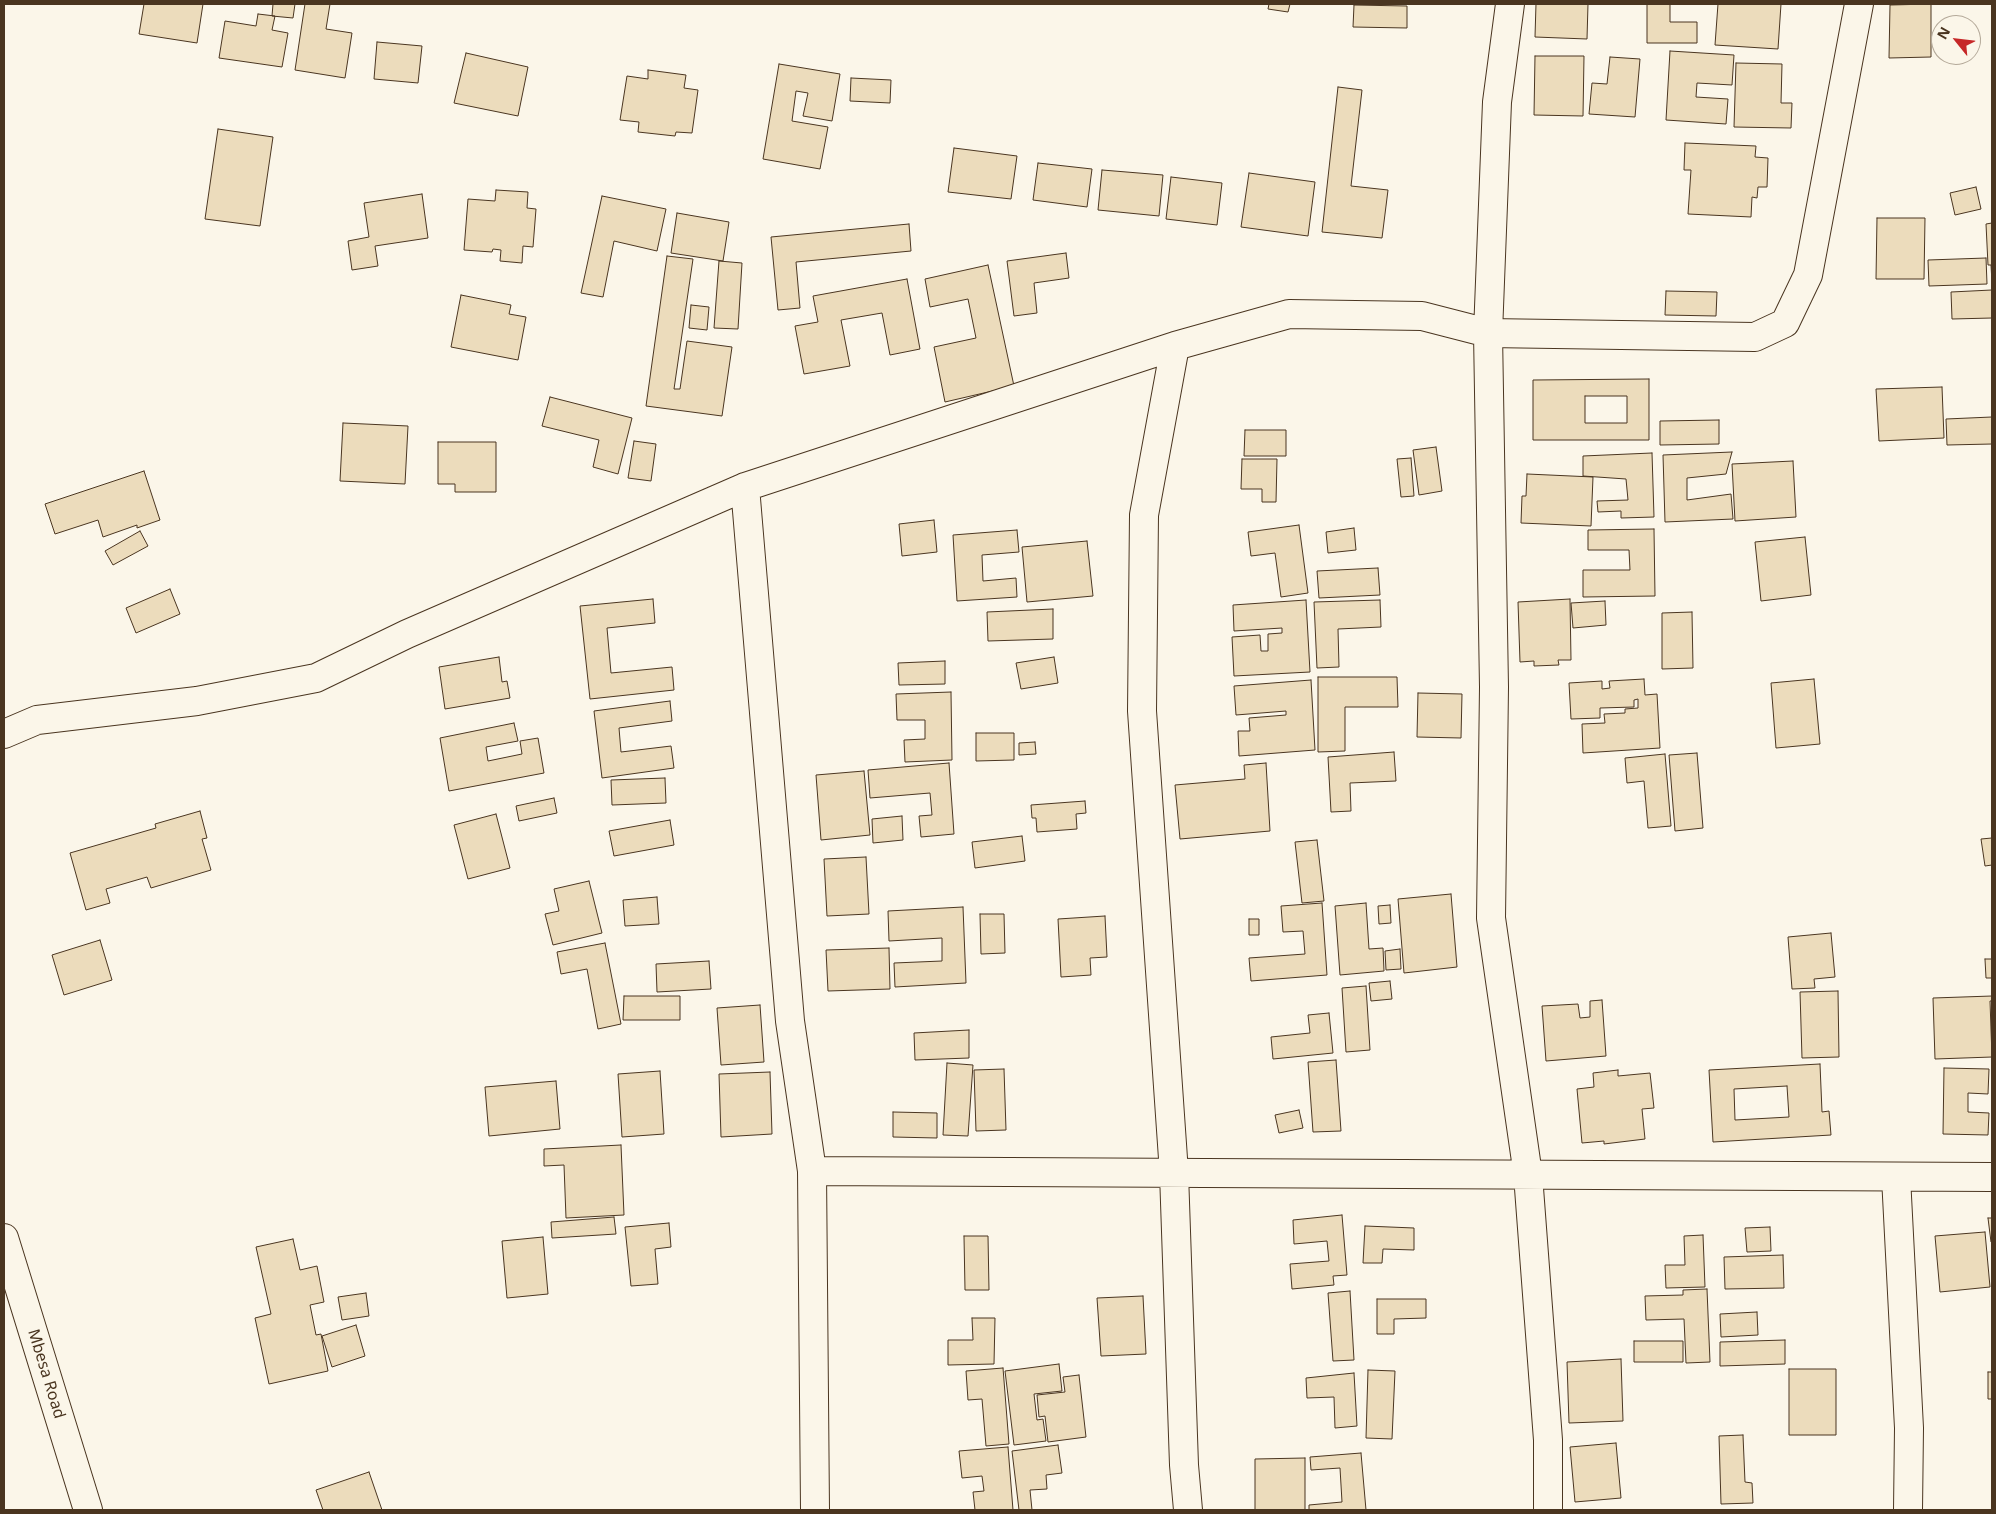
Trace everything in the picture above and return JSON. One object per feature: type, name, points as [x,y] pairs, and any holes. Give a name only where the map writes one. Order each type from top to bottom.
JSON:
[{"type":"street","points":[[1510,4],[1497,102],[1488,333],[1494,687],[1491,918],[1528,1175],[1548,1440],[1548,1510]]},
{"type":"street","points":[[4,734],[37,720],[197,701],[316,678],[407,634],[745,486],[1175,346],[1289,314],[1422,316],[1488,333],[1755,337],[1785,323],[1808,275],[1859,4]]},
{"type":"street","points":[[1175,346],[1144,515],[1142,711],[1174,1173],[1184,1465],[1188,1510]]},
{"type":"street","points":[[745,486],[790,1021],[812,1171],[815,1510]]},
{"type":"street","points":[[812,1171],[1992,1177]]},
{"type":"street","points":[[1896,1177],[1909,1428],[1908,1510]]},
{"type":"street","name":"Mbesa Road","points":[[4,1238],[88,1510]]},
{"type":"building","points":[[144,4],[203,4],[197,43],[139,34]]},
{"type":"building","points":[[273,4],[295,4],[293,18],[272,16]]},
{"type":"building","points":[[305,4],[330,4],[326,29],[352,33],[345,78],[295,70]]},
{"type":"building","points":[[1269,4],[1290,4],[1288,12],[1268,9]]},
{"type":"building","points":[[1536,4],[1588,4],[1587,39],[1535,37]]},
{"type":"building","points":[[1647,4],[1670,4],[1670,22],[1697,22],[1697,43],[1647,43]]},
{"type":"building","points":[[1718,4],[1781,4],[1778,49],[1715,45]]},
{"type":"building","points":[[1931,4],[1931,57],[1889,58],[1890,5]]},
{"type":"building","points":[[1354,5],[1407,6],[1407,28],[1353,27]]},
{"type":"building","points":[[258,14],[275,16],[272,30],[288,33],[282,67],[219,58],[225,21],[256,26]]},
{"type":"building","points":[[377,42],[422,46],[418,83],[374,79]]},
{"type":"building","points":[[1670,51],[1734,55],[1732,85],[1697,83],[1696,97],[1728,99],[1726,124],[1666,120]]},
{"type":"building","points":[[466,53],[528,67],[518,116],[454,103]]},
{"type":"building","points":[[1535,56],[1584,56],[1583,116],[1534,115]]},
{"type":"building","points":[[1610,57],[1640,59],[1635,117],[1589,114],[1592,83],[1607,84]]},
{"type":"building","points":[[1736,63],[1782,64],[1781,103],[1792,103],[1791,128],[1734,127]]},
{"type":"building","points":[[779,64],[840,74],[832,121],[803,116],[808,93],[796,91],[792,121],[828,127],[820,169],[763,159]]},
{"type":"building","points":[[648,70],[686,75],[684,88],[698,90],[692,133],[676,132],[675,136],[638,132],[639,122],[620,120],[627,76],[648,79]]},
{"type":"building","points":[[851,78],[891,80],[890,103],[850,101]]},
{"type":"building","points":[[1338,87],[1362,90],[1351,186],[1388,190],[1382,238],[1322,232]]},
{"type":"building","points":[[218,129],[273,137],[260,226],[205,219]]},
{"type":"building","points":[[1685,143],[1756,146],[1755,157],[1768,158],[1767,187],[1758,187],[1757,198],[1752,197],[1751,217],[1688,214],[1691,170],[1684,170]]},
{"type":"building","points":[[954,148],[1017,156],[1011,199],[948,192]]},
{"type":"building","points":[[1038,163],[1092,169],[1087,207],[1033,200]]},
{"type":"building","points":[[1102,170],[1163,175],[1159,216],[1098,210]]},
{"type":"building","points":[[1249,173],[1315,182],[1308,236],[1241,227]]},
{"type":"building","points":[[1171,177],[1222,183],[1217,225],[1166,219]]},
{"type":"building","points":[[1976,187],[1981,209],[1955,215],[1950,193]]},
{"type":"building","points":[[496,190],[528,192],[527,208],[536,209],[533,247],[523,246],[522,263],[500,261],[501,250],[493,249],[492,252],[464,250],[468,199],[495,201]]},
{"type":"building","points":[[422,194],[428,238],[375,246],[378,266],[352,270],[348,241],[369,237],[364,203]]},
{"type":"building","points":[[602,196],[666,209],[657,251],[614,241],[603,297],[581,293]]},
{"type":"building","points":[[677,213],[729,222],[723,261],[671,253]]},
{"type":"building","points":[[1877,218],[1925,218],[1924,279],[1876,279]]},
{"type":"building","points":[[1992,223],[1992,283],[1991,265],[1988,265],[1986,224]]},
{"type":"building","points":[[909,224],[911,251],[796,262],[800,308],[778,310],[771,237]]},
{"type":"building","points":[[1066,253],[1069,278],[1034,283],[1037,313],[1014,316],[1007,261]]},
{"type":"building","points":[[667,256],[693,259],[674,389],[680,389],[687,341],[732,347],[722,416],[646,406]]},
{"type":"building","points":[[1986,258],[1987,284],[1929,286],[1928,260]]},
{"type":"building","points":[[719,261],[742,263],[738,329],[714,328]]},
{"type":"building","points":[[988,265],[1014,386],[945,402],[934,347],[976,338],[968,299],[930,307],[925,279]]},
{"type":"building","points":[[907,279],[920,349],[890,355],[882,313],[841,320],[850,366],[804,374],[795,326],[818,322],[813,296]]},
{"type":"building","points":[[1992,290],[1992,318],[1952,319],[1951,292]]},
{"type":"building","points":[[1666,291],[1717,292],[1716,316],[1665,315]]},
{"type":"building","points":[[461,295],[511,305],[509,314],[526,317],[518,360],[451,347]]},
{"type":"building","points":[[691,305],[709,307],[707,330],[689,328]]},
{"type":"building","points":[[1649,379],[1649,440],[1533,440],[1533,380]],"holes":[[[1585,396],[1627,396],[1627,423],[1585,423]]]},
{"type":"building","points":[[1942,387],[1944,438],[1879,441],[1876,389]]},
{"type":"building","points":[[550,397],[632,418],[618,474],[593,467],[599,440],[542,426]]},
{"type":"building","points":[[1992,417],[1992,444],[1947,445],[1946,419]]},
{"type":"building","points":[[1719,420],[1719,444],[1660,445],[1660,421]]},
{"type":"building","points":[[343,423],[408,426],[405,484],[340,481]]},
{"type":"building","points":[[1245,430],[1286,430],[1286,456],[1244,456]]},
{"type":"building","points":[[634,441],[656,444],[651,481],[628,478]]},
{"type":"building","points":[[438,442],[496,442],[496,492],[455,492],[455,484],[438,484]]},
{"type":"building","points":[[1436,447],[1442,491],[1419,495],[1413,450]]},
{"type":"building","points":[[1732,452],[1726,474],[1687,478],[1687,500],[1731,494],[1733,519],[1665,522],[1663,455]]},
{"type":"building","points":[[1652,453],[1654,517],[1621,518],[1621,511],[1598,512],[1597,501],[1628,500],[1626,479],[1583,476],[1583,456]]},
{"type":"building","points":[[1411,458],[1414,496],[1401,497],[1397,459]]},
{"type":"building","points":[[1242,459],[1277,459],[1276,502],[1262,502],[1262,489],[1241,489]]},
{"type":"building","points":[[1793,461],[1796,517],[1735,521],[1732,464]]},
{"type":"building","points":[[144,471],[160,520],[137,528],[137,525],[103,537],[98,520],[55,534],[45,504]]},
{"type":"building","points":[[1527,474],[1593,477],[1591,526],[1521,523],[1522,496],[1526,496]]},
{"type":"building","points":[[934,520],[937,552],[902,556],[899,524]]},
{"type":"building","points":[[1299,525],[1308,593],[1281,597],[1275,553],[1251,556],[1248,532]]},
{"type":"building","points":[[1354,528],[1356,550],[1328,553],[1326,532]]},
{"type":"building","points":[[1654,529],[1655,596],[1583,597],[1583,570],[1630,570],[1629,550],[1588,550],[1588,530]]},
{"type":"building","points":[[1017,530],[1019,552],[982,555],[983,581],[1016,578],[1017,597],[957,601],[953,535]]},
{"type":"building","points":[[140,531],[148,546],[113,565],[105,551]]},
{"type":"building","points":[[1805,537],[1811,595],[1761,601],[1755,542]]},
{"type":"building","points":[[1087,541],[1093,596],[1027,602],[1022,547]]},
{"type":"building","points":[[1378,568],[1380,595],[1319,598],[1317,571]]},
{"type":"building","points":[[170,589],[180,614],[136,633],[126,608]]},
{"type":"building","points":[[653,599],[655,623],[607,628],[611,673],[672,667],[674,690],[590,699],[580,606]]},
{"type":"building","points":[[1570,599],[1571,660],[1558,660],[1559,665],[1534,666],[1534,661],[1520,662],[1518,602]]},
{"type":"building","points":[[1306,600],[1310,672],[1234,676],[1232,637],[1260,635],[1261,651],[1268,651],[1268,634],[1282,633],[1282,628],[1234,631],[1233,605]]},
{"type":"building","points":[[1380,600],[1381,627],[1338,629],[1339,667],[1317,668],[1314,602]]},
{"type":"building","points":[[1605,601],[1606,625],[1573,628],[1571,603]]},
{"type":"building","points":[[1053,609],[1053,639],[988,641],[987,612]]},
{"type":"building","points":[[1692,612],[1693,668],[1662,669],[1662,613]]},
{"type":"building","points":[[499,657],[502,682],[507,681],[510,698],[445,709],[439,667]]},
{"type":"building","points":[[1054,657],[1058,683],[1021,689],[1016,663]]},
{"type":"building","points":[[945,661],[945,684],[899,685],[898,663]]},
{"type":"building","points":[[1318,677],[1397,677],[1398,707],[1345,707],[1345,751],[1318,752]]},
{"type":"building","points":[[1644,679],[1645,695],[1657,694],[1660,748],[1583,753],[1582,724],[1605,723],[1604,714],[1625,713],[1625,709],[1638,708],[1638,699],[1634,700],[1634,707],[1600,708],[1600,718],[1571,719],[1569,683],[1602,681],[1602,689],[1610,688],[1609,681]]},
{"type":"building","points":[[1814,679],[1820,744],[1776,748],[1771,683]]},
{"type":"building","points":[[1311,680],[1315,750],[1239,756],[1238,731],[1250,731],[1249,718],[1286,715],[1286,711],[1236,715],[1234,686]]},
{"type":"building","points":[[951,692],[952,760],[905,762],[904,740],[925,739],[925,720],[897,720],[896,694]]},
{"type":"building","points":[[1418,693],[1462,694],[1461,738],[1417,737]]},
{"type":"building","points":[[670,701],[672,721],[619,728],[621,752],[671,746],[674,768],[602,778],[594,711]]},
{"type":"building","points":[[514,723],[518,741],[486,747],[488,761],[522,754],[520,741],[538,738],[544,773],[449,791],[440,738]]},
{"type":"building","points":[[976,733],[1014,733],[1014,760],[976,761]]},
{"type":"building","points":[[1035,742],[1036,754],[1019,755],[1019,743]]},
{"type":"building","points":[[1394,752],[1396,781],[1350,783],[1351,811],[1331,812],[1328,757]]},
{"type":"building","points":[[1697,753],[1703,828],[1675,831],[1669,755]]},
{"type":"building","points":[[1665,754],[1671,826],[1648,828],[1644,781],[1627,783],[1625,758]]},
{"type":"building","points":[[949,763],[954,834],[921,837],[919,816],[932,815],[930,793],[870,798],[868,770]]},
{"type":"building","points":[[1266,763],[1270,831],[1180,839],[1175,785],[1245,779],[1244,765]]},
{"type":"building","points":[[864,771],[870,835],[821,840],[816,775]]},
{"type":"building","points":[[665,778],[666,803],[612,805],[611,780]]},
{"type":"building","points":[[554,798],[557,813],[519,821],[516,806]]},
{"type":"building","points":[[1085,801],[1086,813],[1076,814],[1077,829],[1037,832],[1036,818],[1032,818],[1031,805]]},
{"type":"building","points":[[200,811],[207,838],[202,839],[211,870],[151,888],[147,877],[106,889],[110,903],[86,910],[70,853],[156,828],[155,824]]},
{"type":"building","points":[[496,814],[510,868],[468,879],[454,825]]},
{"type":"building","points":[[902,816],[903,840],[873,843],[872,819]]},
{"type":"building","points":[[670,820],[674,845],[614,856],[609,831]]},
{"type":"building","points":[[1022,836],[1025,861],[975,868],[972,842]]},
{"type":"building","points":[[1992,838],[1992,865],[1985,866],[1981,839]]},
{"type":"building","points":[[1317,840],[1324,901],[1302,903],[1295,842]]},
{"type":"building","points":[[866,857],[869,914],[827,916],[824,859]]},
{"type":"building","points":[[589,881],[602,933],[553,945],[545,914],[559,911],[554,889]]},
{"type":"building","points":[[1451,894],[1457,967],[1404,973],[1398,899]]},
{"type":"building","points":[[657,897],[659,924],[625,926],[623,900]]},
{"type":"building","points":[[1322,903],[1327,975],[1251,981],[1249,958],[1305,954],[1303,931],[1283,932],[1281,906]]},
{"type":"building","points":[[1366,903],[1369,949],[1383,948],[1384,971],[1340,975],[1335,906]]},
{"type":"building","points":[[1390,905],[1391,923],[1379,924],[1378,906]]},
{"type":"building","points":[[963,907],[966,983],[895,987],[894,963],[942,961],[942,938],[889,941],[888,911]]},
{"type":"building","points":[[980,914],[1004,914],[1005,953],[981,954]]},
{"type":"building","points":[[1105,916],[1107,957],[1090,958],[1091,975],[1061,977],[1058,919]]},
{"type":"building","points":[[1249,919],[1259,919],[1259,935],[1249,935]]},
{"type":"building","points":[[1831,933],[1835,977],[1814,979],[1815,988],[1792,989],[1788,937]]},
{"type":"building","points":[[100,940],[112,980],[64,995],[52,955]]},
{"type":"building","points":[[605,943],[621,1024],[598,1029],[587,969],[561,974],[557,952]]},
{"type":"building","points":[[889,948],[890,989],[828,991],[826,950]]},
{"type":"building","points":[[1400,949],[1401,969],[1386,970],[1385,951]]},
{"type":"building","points":[[1985,959],[1992,959],[1992,978],[1986,978]]},
{"type":"building","points":[[709,961],[711,989],[657,992],[656,964]]},
{"type":"building","points":[[1390,981],[1392,999],[1371,1001],[1369,983]]},
{"type":"building","points":[[1366,986],[1370,1050],[1346,1052],[1342,988]]},
{"type":"building","points":[[1838,991],[1839,1057],[1802,1058],[1800,992]]},
{"type":"building","points":[[624,996],[680,996],[680,1020],[623,1020]]},
{"type":"building","points":[[1992,996],[1992,1001],[1990,1001],[1992,1057],[1935,1059],[1933,998]]},
{"type":"building","points":[[1602,1000],[1606,1056],[1546,1061],[1542,1006],[1578,1004],[1580,1018],[1590,1017],[1590,1001]]},
{"type":"building","points":[[760,1005],[764,1062],[721,1065],[717,1008]]},
{"type":"building","points":[[1329,1013],[1333,1053],[1273,1059],[1271,1037],[1310,1033],[1308,1015]]},
{"type":"building","points":[[969,1030],[969,1058],[915,1060],[914,1033]]},
{"type":"building","points":[[1336,1060],[1341,1131],[1313,1132],[1308,1062]]},
{"type":"building","points":[[947,1063],[973,1065],[968,1136],[943,1135]]},
{"type":"building","points":[[1820,1064],[1822,1112],[1829,1111],[1831,1135],[1713,1142],[1709,1070]],"holes":[[[1787,1086],[1789,1117],[1735,1120],[1734,1089]]]},
{"type":"building","points":[[1944,1068],[1989,1069],[1988,1094],[1968,1093],[1968,1112],[1989,1113],[1988,1135],[1943,1134]]},
{"type":"building","points":[[1004,1069],[1006,1130],[976,1131],[974,1070]]},
{"type":"building","points":[[1618,1070],[1618,1076],[1650,1073],[1654,1108],[1642,1109],[1645,1139],[1604,1144],[1604,1141],[1582,1143],[1577,1089],[1594,1087],[1593,1073]]},
{"type":"building","points":[[660,1071],[664,1134],[622,1137],[618,1074]]},
{"type":"building","points":[[770,1072],[772,1134],[721,1137],[719,1074]]},
{"type":"building","points":[[556,1081],[560,1129],[489,1136],[485,1087]]},
{"type":"building","points":[[1299,1110],[1303,1128],[1279,1133],[1275,1115]]},
{"type":"building","points":[[893,1112],[937,1113],[937,1138],[893,1137]]},
{"type":"building","points":[[621,1145],[624,1215],[566,1218],[564,1165],[544,1166],[544,1149]]},
{"type":"building","points":[[1342,1215],[1347,1275],[1333,1276],[1334,1285],[1292,1289],[1290,1264],[1329,1261],[1327,1241],[1294,1244],[1293,1220]]},
{"type":"building","points":[[614,1217],[616,1234],[552,1238],[551,1222]]},
{"type":"building","points":[[1988,1218],[1992,1218],[1992,1242],[1991,1242]]},
{"type":"building","points":[[669,1223],[671,1247],[655,1249],[658,1284],[631,1286],[625,1227]]},
{"type":"building","points":[[1365,1226],[1414,1228],[1414,1250],[1383,1249],[1382,1263],[1363,1263]]},
{"type":"building","points":[[1770,1227],[1771,1251],[1747,1252],[1745,1228]]},
{"type":"building","points":[[1985,1232],[1990,1287],[1940,1292],[1935,1236]]},
{"type":"building","points":[[1703,1235],[1705,1287],[1666,1288],[1665,1265],[1685,1265],[1684,1236]]},
{"type":"building","points":[[964,1236],[988,1236],[989,1290],[965,1290]]},
{"type":"building","points":[[543,1237],[548,1294],[507,1298],[502,1241]]},
{"type":"building","points":[[293,1239],[300,1270],[317,1266],[324,1302],[310,1305],[316,1335],[321,1334],[328,1371],[269,1384],[255,1318],[271,1314],[256,1247]]},
{"type":"building","points":[[1783,1255],[1784,1288],[1725,1289],[1724,1257]]},
{"type":"building","points":[[1707,1289],[1710,1362],[1686,1363],[1684,1319],[1646,1320],[1645,1296],[1683,1295],[1683,1290]]},
{"type":"building","points":[[1350,1291],[1354,1360],[1333,1361],[1328,1293]]},
{"type":"building","points":[[366,1293],[369,1316],[342,1320],[338,1297]]},
{"type":"building","points":[[1143,1296],[1146,1354],[1101,1356],[1097,1298]]},
{"type":"building","points":[[1377,1299],[1426,1299],[1426,1318],[1394,1319],[1394,1334],[1377,1334]]},
{"type":"building","points":[[1757,1312],[1758,1335],[1721,1337],[1720,1314]]},
{"type":"building","points":[[972,1318],[995,1318],[994,1364],[948,1365],[948,1340],[973,1340]]},
{"type":"building","points":[[356,1325],[365,1356],[332,1367],[322,1336]]},
{"type":"building","points":[[1785,1340],[1785,1364],[1720,1366],[1720,1342]]},
{"type":"building","points":[[1634,1341],[1683,1341],[1683,1362],[1634,1362]]},
{"type":"building","points":[[1621,1359],[1623,1421],[1569,1423],[1567,1362]]},
{"type":"building","points":[[1059,1364],[1062,1391],[1034,1394],[1037,1420],[1043,1419],[1046,1441],[1014,1445],[1005,1371]]},
{"type":"building","points":[[1003,1368],[1009,1444],[986,1446],[982,1399],[968,1400],[966,1371]]},
{"type":"building","points":[[1789,1369],[1836,1369],[1836,1435],[1789,1435]]},
{"type":"building","points":[[1368,1370],[1395,1371],[1392,1439],[1366,1438]]},
{"type":"building","points":[[1988,1372],[1992,1372],[1992,1399],[1988,1399]]},
{"type":"building","points":[[1354,1373],[1357,1426],[1335,1428],[1334,1397],[1307,1398],[1306,1378]]},
{"type":"building","points":[[1079,1375],[1086,1437],[1048,1442],[1045,1416],[1039,1417],[1037,1395],[1065,1392],[1063,1377]]},
{"type":"building","points":[[1743,1435],[1745,1482],[1752,1483],[1753,1503],[1721,1504],[1719,1436]]},
{"type":"building","points":[[1616,1443],[1621,1498],[1575,1502],[1570,1447]]},
{"type":"building","points":[[1058,1445],[1062,1473],[1046,1475],[1047,1489],[1030,1490],[1032,1510],[1019,1510],[1012,1451]]},
{"type":"building","points":[[1008,1447],[1013,1510],[975,1510],[973,1492],[984,1491],[982,1476],[962,1478],[959,1451]]},
{"type":"building","points":[[1361,1453],[1366,1510],[1309,1510],[1309,1505],[1342,1502],[1340,1468],[1311,1470],[1310,1457]]},
{"type":"building","points":[[1305,1458],[1305,1510],[1255,1510],[1255,1459]]},
{"type":"building","points":[[369,1472],[382,1510],[323,1510],[316,1490]]}]
